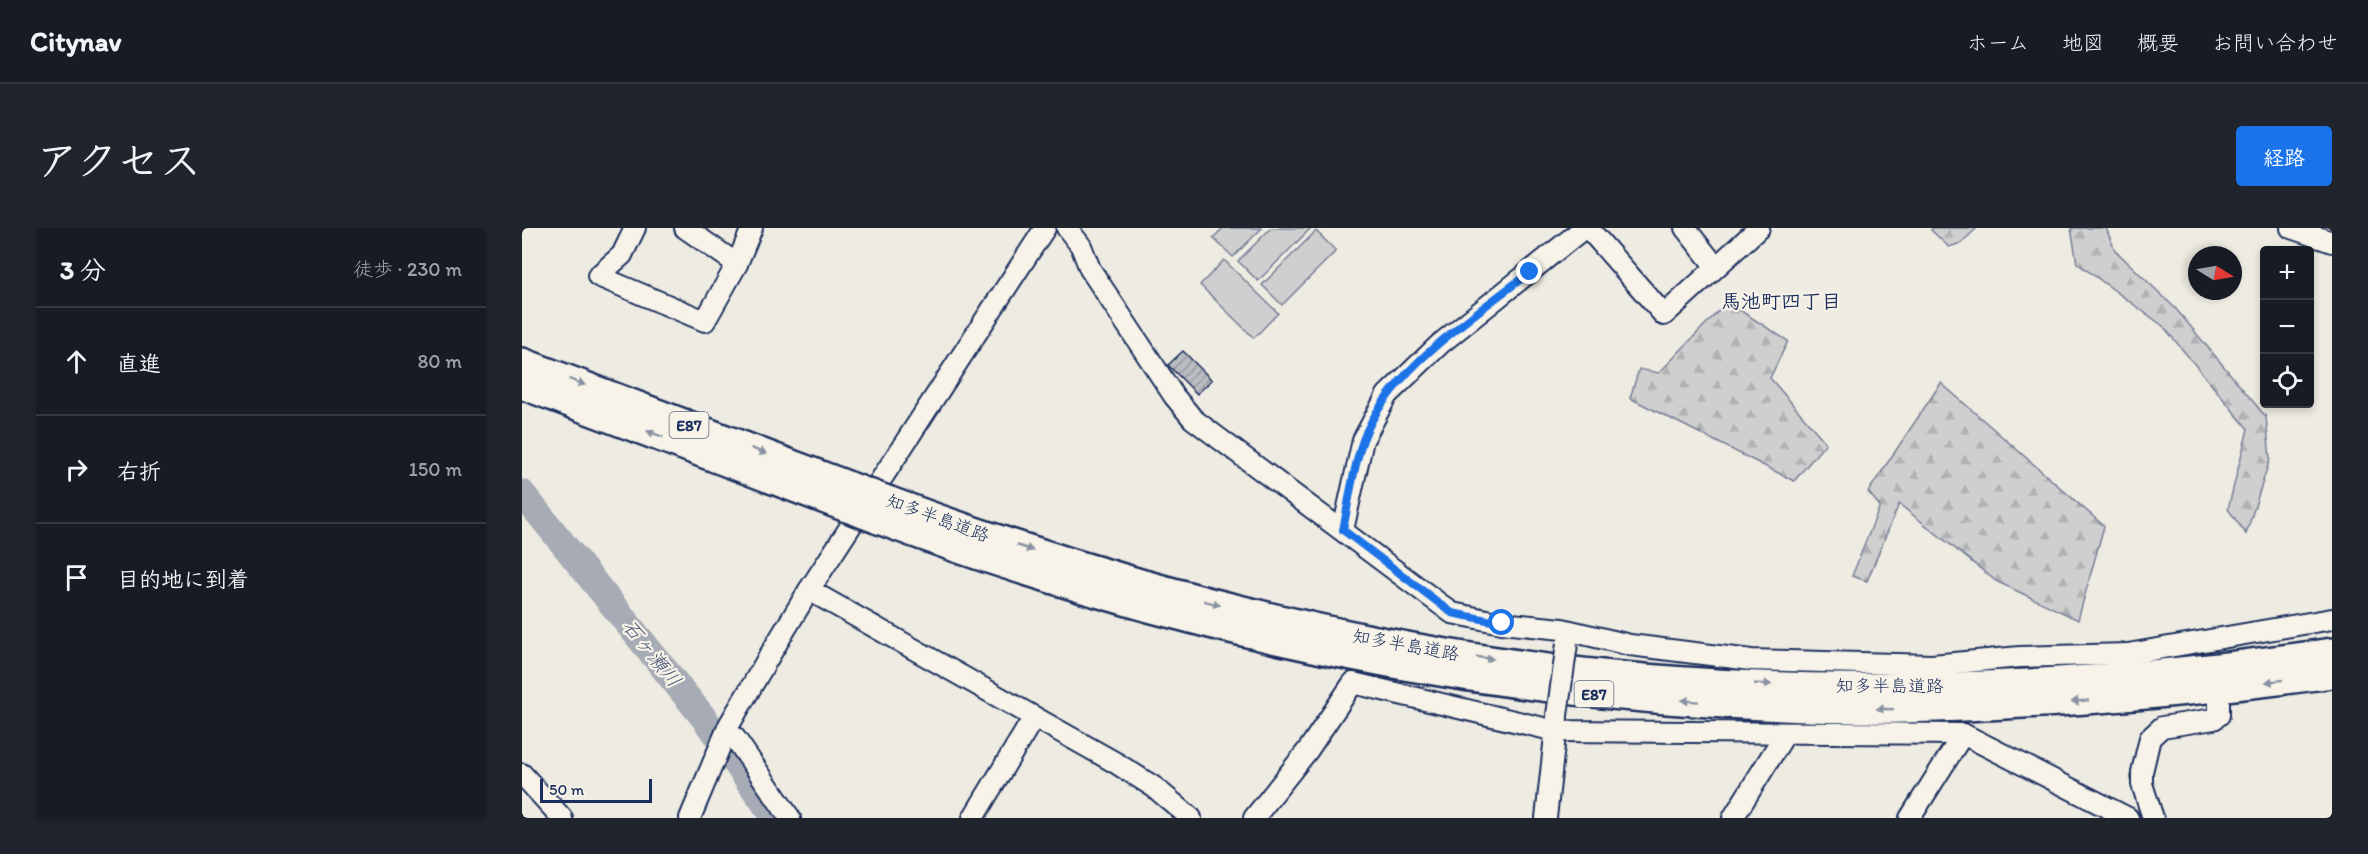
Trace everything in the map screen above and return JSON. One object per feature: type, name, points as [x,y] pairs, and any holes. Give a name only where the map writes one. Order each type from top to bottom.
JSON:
[{"type":"highway","name":"知多半島道路","points":[[522,362],[851,498]]},
{"type":"highway","name":"知多半島道路","points":[[522,385],[883,510],[1116,577],[1232,608],[1374,640],[1584,671],[1788,685],[1999,685],[2197,671],[2332,652]]},
{"type":"highway","name":"知多半島道路","points":[[883,510],[977,555],[1112,598],[1227,629],[1369,660],[1583,693],[1788,708],[1899,709],[2123,698],[2332,674]]},
{"type":"street","points":[[635,228],[622,255],[598,276],[705,321],[737,264],[752,228]]},
{"type":"street","points":[[690,818],[727,731],[809,590],[1045,228]]},
{"type":"street","points":[[1067,228],[1081,246],[1090,269],[1167,387],[1193,419],[1452,613],[1564,637],[1751,660],[1932,665],[2020,657],[2128,654],[2213,644],[2332,619]]},
{"type":"street","points":[[1343,530],[1363,440],[1387,395],[1440,344],[1586,228],[1664,315],[1759,228]]},
{"type":"street","points":[[1685,228],[1716,267]]},
{"type":"street","points":[[2291,228],[2332,242]]},
{"type":"street","points":[[693,230],[737,264]]},
{"type":"street","points":[[809,590],[1125,769],[1173,801],[1191,818]]},
{"type":"street","points":[[1546,818],[1564,637]]},
{"type":"street","points":[[1254,818],[1308,750],[1353,683],[1556,723],[1785,734],[1963,734],[2089,810],[2128,818]]},
{"type":"street","points":[[2153,818],[2142,784],[2142,772],[2150,738],[2163,727],[2214,719],[2219,715],[2218,702]]},
{"type":"street","points":[[973,818],[1034,717]]},
{"type":"street","points":[[727,731],[735,738],[790,818]]},
{"type":"street","points":[[1733,818],[1785,734]]},
{"type":"street","points":[[1910,818],[1963,734]]},
{"type":"street","points":[[522,774],[562,818]]},
{"type":"green space","points":[[1223,228],[1262,228],[1233,257],[1213,238]]},
{"type":"green space","points":[[1271,228],[1311,228],[1258,281],[1238,261]]},
{"type":"green space","points":[[1932,228],[1977,228],[1961,243],[1949,247],[1931,230]]},
{"type":"green space","points":[[2071,228],[2106,228],[2115,250],[2176,309],[2266,417],[2270,459],[2246,534],[2228,509],[2248,429],[2163,326],[2077,263]]},
{"type":"green space","points":[[1316,231],[1336,251],[1282,305],[1262,285]]},
{"type":"green space","points":[[1224,260],[1278,313],[1254,338],[1200,285]]},
{"type":"green space","points":[[1727,302],[1788,341],[1770,378],[1826,443],[1794,481],[1630,398],[1639,369],[1659,373]]},
{"type":"green space","points":[[1941,383],[2104,526],[2078,620],[1996,581],[1899,504],[1867,581],[1852,576],[1880,506],[1868,492]]},
{"type":"building","points":[[1183,351],[1212,380],[1197,394],[1168,365]]},
{"type":"waterway","name":"石ヶ瀬川","points":[[522,493],[704,718],[775,818]]},
{"type":"district","name":"馬池町四丁目","points":[[1781,301]]},
{"type":"route","points":[[1502,623],[1452,613],[1343,530],[1363,440],[1387,395],[1440,344],[1530,272]]}]
